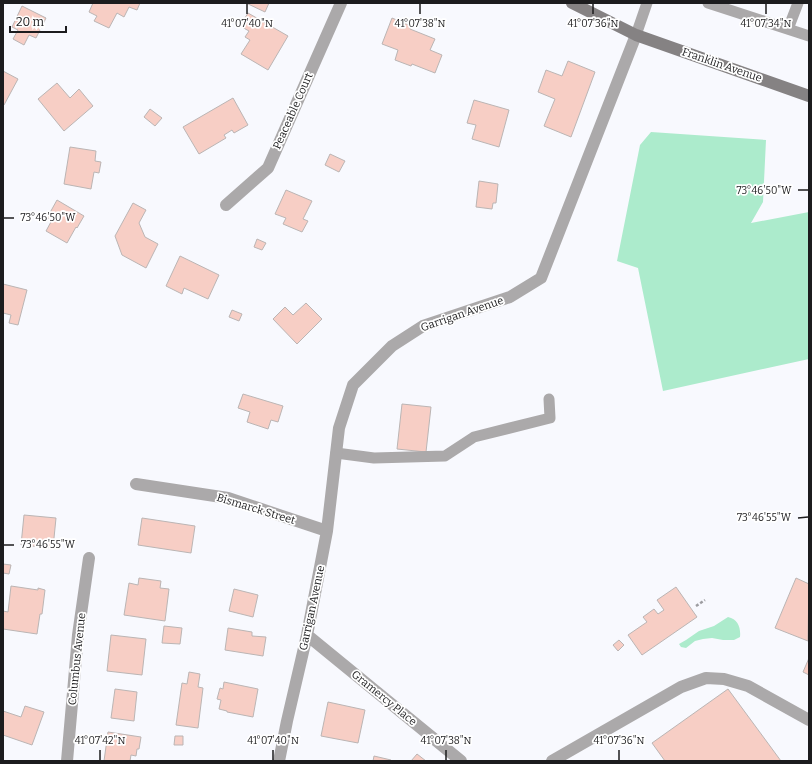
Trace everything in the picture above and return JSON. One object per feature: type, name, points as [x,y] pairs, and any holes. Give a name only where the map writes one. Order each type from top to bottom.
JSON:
[{"type":"main road","name":"Franklin Avenue","points":[[572,3],[636,35],[809,96]]},
{"type":"street","name":"Peaceable Court","points":[[226,205],[268,168],[342,3]]},
{"type":"street","name":"Garrigan Avenue","points":[[279,761],[307,635],[327,531],[339,428],[353,385],[392,346],[423,326],[510,297],[541,278],[636,35]]},
{"type":"street","name":"Bismarck Street","points":[[136,484],[228,498],[327,531]]},
{"type":"street","name":"Columbus Avenue","points":[[67,761],[78,635],[89,558]]},
{"type":"street","name":"Gramercy Place","points":[[307,635],[462,761]]},
{"type":"street","points":[[552,761],[681,687],[706,678],[724,679],[748,686],[809,720]]},
{"type":"lane","points":[[636,35],[647,3]]},
{"type":"lane","points":[[708,3],[742,8],[788,29],[809,36]]},
{"type":"lane","points":[[788,29],[798,3]]},
{"type":"lane","points":[[336,454],[374,458],[445,456],[474,437],[550,418],[549,399]]},
{"type":"path","points":[[696,606],[705,600]]},
{"type":"green space","points":[[651,132],[766,140],[763,202],[751,223],[809,212],[809,359],[663,391],[638,268],[617,261],[640,145]]},
{"type":"green space","points":[[728,617],[738,624],[740,637],[734,640],[712,638],[703,639],[695,641],[686,648],[681,647],[679,644],[699,631],[714,626]]},
{"type":"building","points":[[93,3],[140,3],[137,10],[129,7],[124,17],[117,13],[109,28],[94,21],[97,16],[89,12]]},
{"type":"building","points":[[246,3],[269,3],[265,12]]},
{"type":"building","points":[[22,6],[46,18],[36,38],[29,35],[24,45],[13,39],[18,30],[12,27]]},
{"type":"building","points":[[248,13],[288,36],[268,70],[241,54],[250,40],[245,37],[249,31],[240,26]]},
{"type":"building","points":[[392,18],[411,26],[410,29],[435,39],[430,50],[442,55],[435,73],[412,64],[411,66],[395,60],[398,50],[382,44]]},
{"type":"building","points":[[568,61],[595,72],[571,137],[544,126],[555,99],[538,92],[546,70],[562,76]]},
{"type":"building","points":[[3,71],[18,79],[4,105],[3,105]]},
{"type":"building","points":[[57,83],[70,98],[79,89],[93,106],[64,131],[38,99]]},
{"type":"building","points":[[233,98],[248,125],[234,133],[232,130],[224,135],[226,138],[199,154],[183,127]]},
{"type":"building","points":[[474,100],[509,110],[499,147],[472,139],[476,125],[467,123]]},
{"type":"building","points":[[150,109],[162,118],[155,126],[144,117]]},
{"type":"building","points":[[70,147],[96,151],[95,161],[101,162],[99,173],[94,172],[91,189],[64,184]]},
{"type":"building","points":[[330,154],[345,161],[339,172],[325,165]]},
{"type":"building","points":[[479,181],[498,184],[496,203],[493,203],[492,209],[476,207]]},
{"type":"building","points":[[286,190],[312,201],[303,219],[308,221],[302,232],[283,224],[286,218],[275,214]]},
{"type":"building","points":[[57,200],[84,216],[67,243],[46,231],[52,220],[47,218]]},
{"type":"building","points":[[133,203],[146,210],[139,223],[145,237],[158,244],[146,268],[122,255],[115,236]]},
{"type":"building","points":[[257,239],[266,243],[262,250],[254,247]]},
{"type":"building","points":[[180,256],[219,275],[208,299],[184,288],[182,294],[166,286]]},
{"type":"building","points":[[3,284],[27,290],[18,325],[9,323],[11,315],[3,313]]},
{"type":"building","points":[[306,303],[322,319],[297,344],[273,319],[285,307],[293,315]]},
{"type":"building","points":[[232,310],[242,314],[239,321],[229,317]]},
{"type":"building","points":[[243,394],[283,406],[278,422],[271,420],[268,429],[247,422],[250,412],[238,408]]},
{"type":"building","points":[[402,404],[431,407],[426,452],[397,449]]},
{"type":"building","points":[[24,515],[56,518],[53,548],[21,545]]},
{"type":"building","points":[[142,518],[195,526],[191,553],[138,545]]},
{"type":"building","points":[[3,564],[11,565],[9,574],[3,573]]},
{"type":"building","points":[[139,578],[161,581],[160,588],[169,589],[165,621],[124,615],[129,583],[138,585]]},
{"type":"building","points":[[796,578],[809,584],[808,641],[775,628]]},
{"type":"building","points":[[11,586],[45,590],[42,614],[40,614],[37,634],[3,629],[3,611],[8,612]]},
{"type":"building","points":[[676,587],[697,617],[642,655],[628,635],[647,622],[643,617],[654,609],[658,614],[664,610],[657,600]]},
{"type":"building","points":[[234,589],[258,595],[253,617],[229,611]]},
{"type":"building","points":[[164,626],[182,628],[180,644],[162,643]]},
{"type":"building","points":[[228,628],[252,632],[252,636],[266,637],[263,656],[225,650]]},
{"type":"building","points":[[111,635],[146,639],[142,675],[107,671]]},
{"type":"building","points":[[619,640],[624,645],[618,651],[613,645]]},
{"type":"building","points":[[809,658],[809,675],[803,672]]},
{"type":"building","points":[[189,672],[200,674],[198,687],[203,688],[198,728],[176,725],[182,683],[187,684]]},
{"type":"building","points":[[224,682],[258,689],[253,717],[219,709],[221,700],[217,699],[220,688],[223,689]]},
{"type":"building","points":[[115,689],[137,692],[134,721],[111,718]]},
{"type":"building","points":[[728,689],[781,761],[665,761],[652,743]]},
{"type":"building","points":[[328,702],[365,710],[358,743],[321,736]]},
{"type":"building","points":[[25,706],[44,712],[32,745],[3,735],[3,711],[21,717]]},
{"type":"building","points":[[108,732],[141,737],[136,756],[131,755],[130,761],[104,761]]},
{"type":"building","points":[[175,736],[183,736],[183,745],[174,745]]},
{"type":"building","points":[[417,754],[426,761],[411,761]]},
{"type":"building","points":[[374,756],[391,760],[391,761],[373,761]]}]
